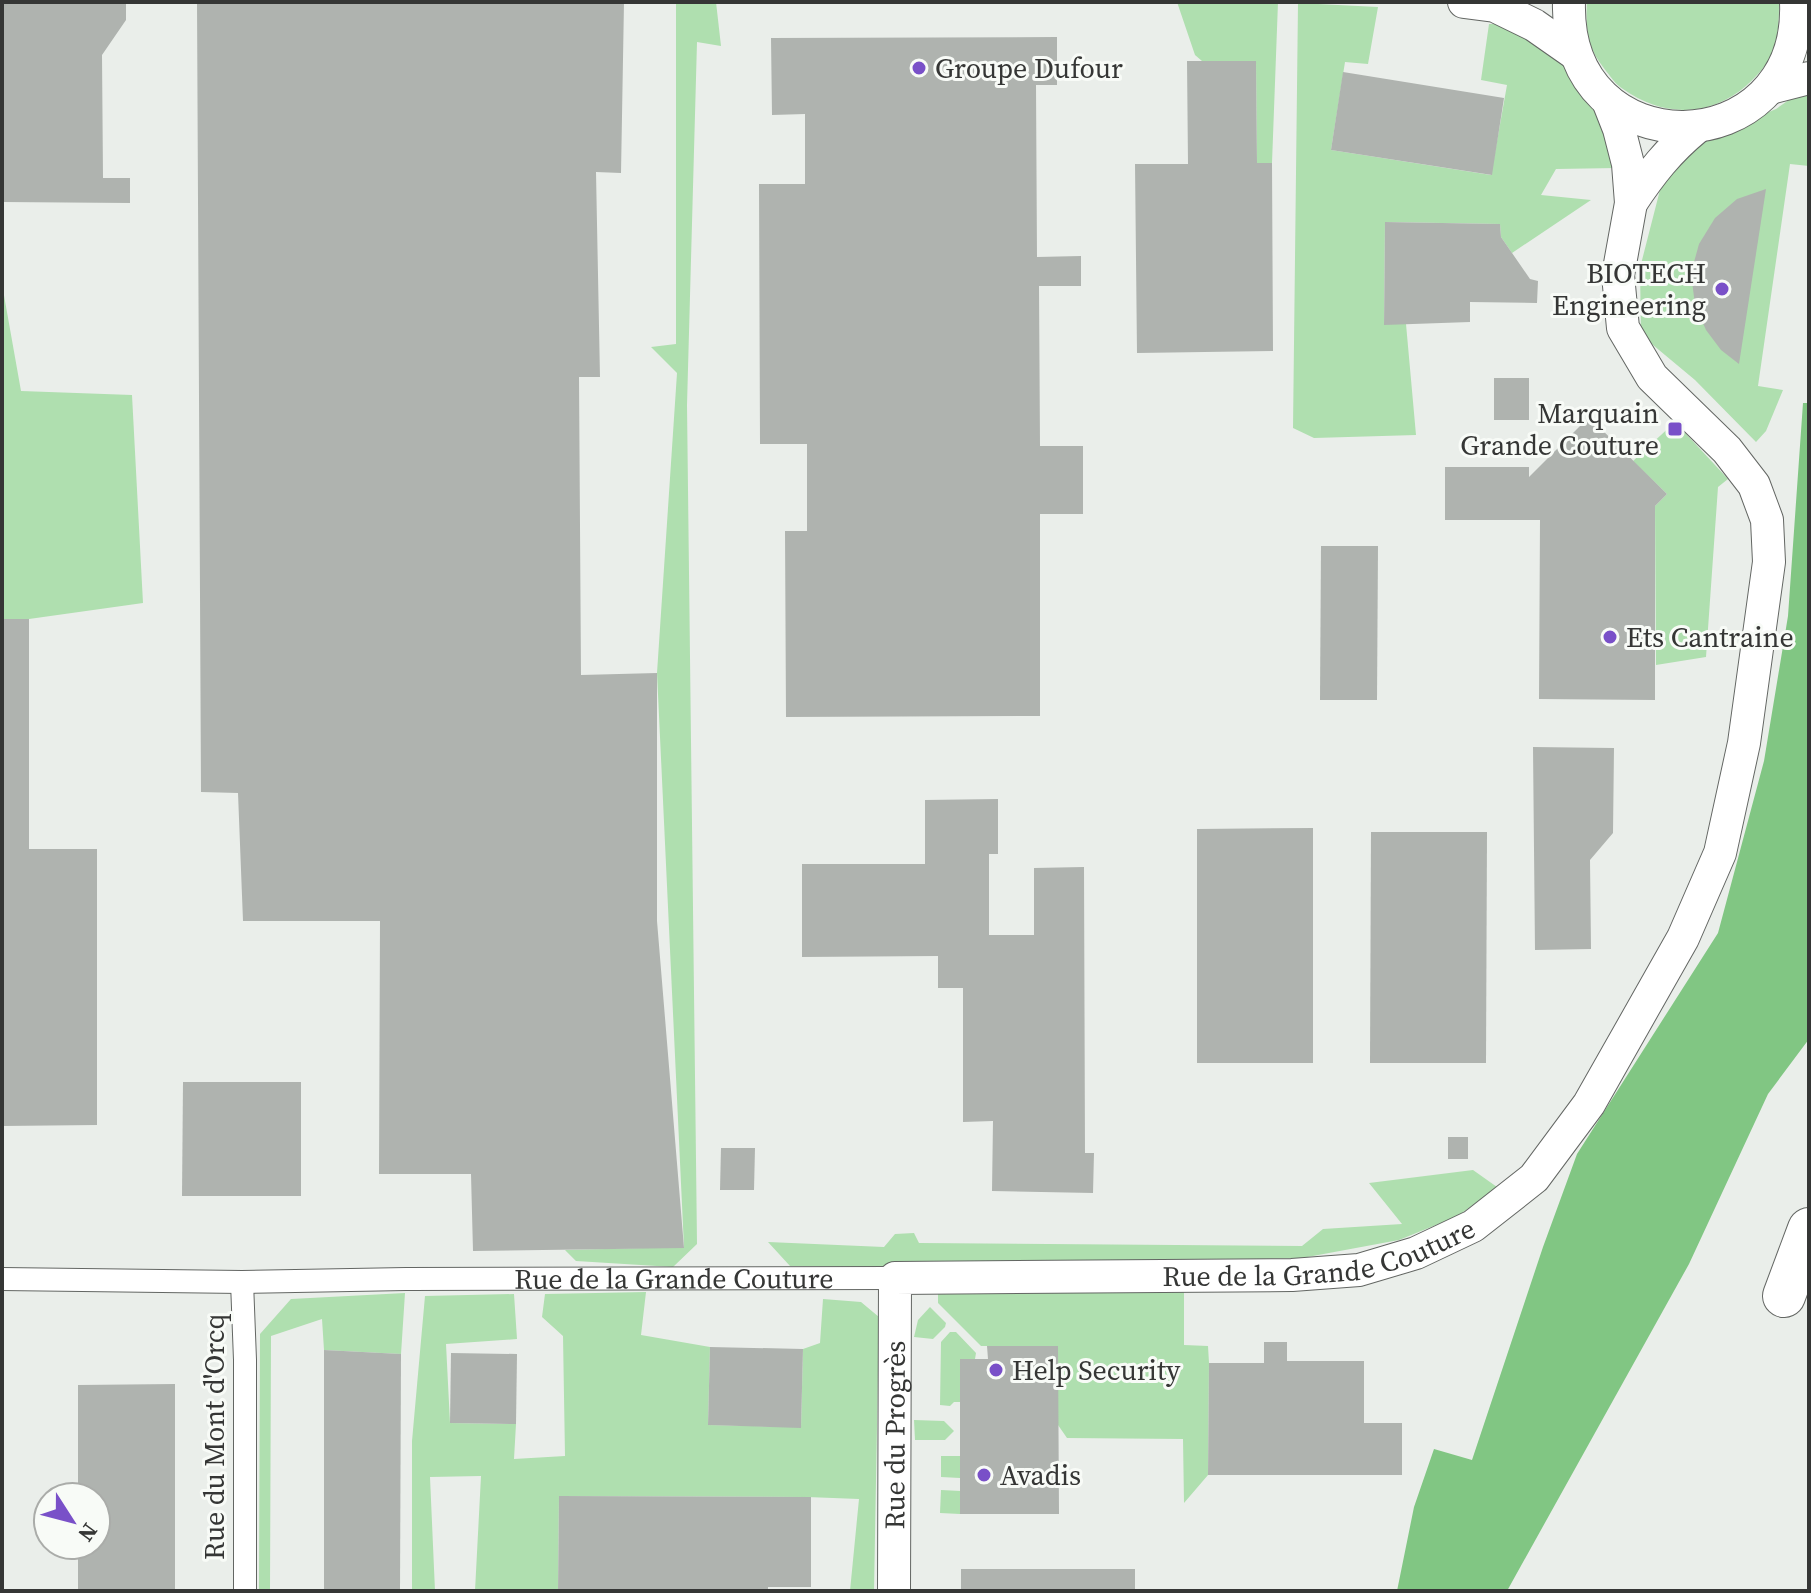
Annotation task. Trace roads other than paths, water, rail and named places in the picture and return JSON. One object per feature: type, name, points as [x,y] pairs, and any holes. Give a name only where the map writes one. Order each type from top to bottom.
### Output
[{"type":"highway","points":[[1784,1296],[1809,1229]]},
{"type":"street","points":[[1569,2],[1568,25],[1574,53],[1588,79],[1608,101],[1635,118],[1665,127],[1696,128],[1723,120],[1749,107],[1770,88],[1788,58],[1797,25],[1796,2]]},
{"type":"street","points":[[1804,2],[1809,8]]},
{"type":"street","points":[[1489,3],[1534,25],[1574,53]]},
{"type":"street","points":[[1770,88],[1809,78]]},
{"type":"street","name":"Rue de la Grande Couture","points":[[2,1279],[242,1282],[1292,1275],[1359,1270],[1416,1253],[1473,1226],[1534,1178],[1589,1104],[1683,938],[1720,853],[1744,743],[1769,562],[1767,520],[1754,485],[1727,450],[1652,377],[1623,328],[1618,275],[1631,203],[1628,164],[1608,101]]},
{"type":"street","name":"Rue de la Grande Couture","points":[[1631,203],[1653,169],[1696,128]]},
{"type":"street","name":"Rue du Progrès","points":[[894,1591],[895,1278]]},
{"type":"street","name":"Rue du Mont d'Orcq","points":[[242,1282],[245,1591]]},
{"type":"place","name":"Groupe Dufour","points":[[919,68]]},
{"type":"place","name":"BIOTECH Engineering","points":[[1722,289]]},
{"type":"place","name":"Marquain Grande Couture","points":[[1675,429]]},
{"type":"place","name":"Ets Cantraine","points":[[1610,637]]},
{"type":"place","name":"Help Security","points":[[996,1370]]},
{"type":"place","name":"Avadis","points":[[984,1475]]}]
